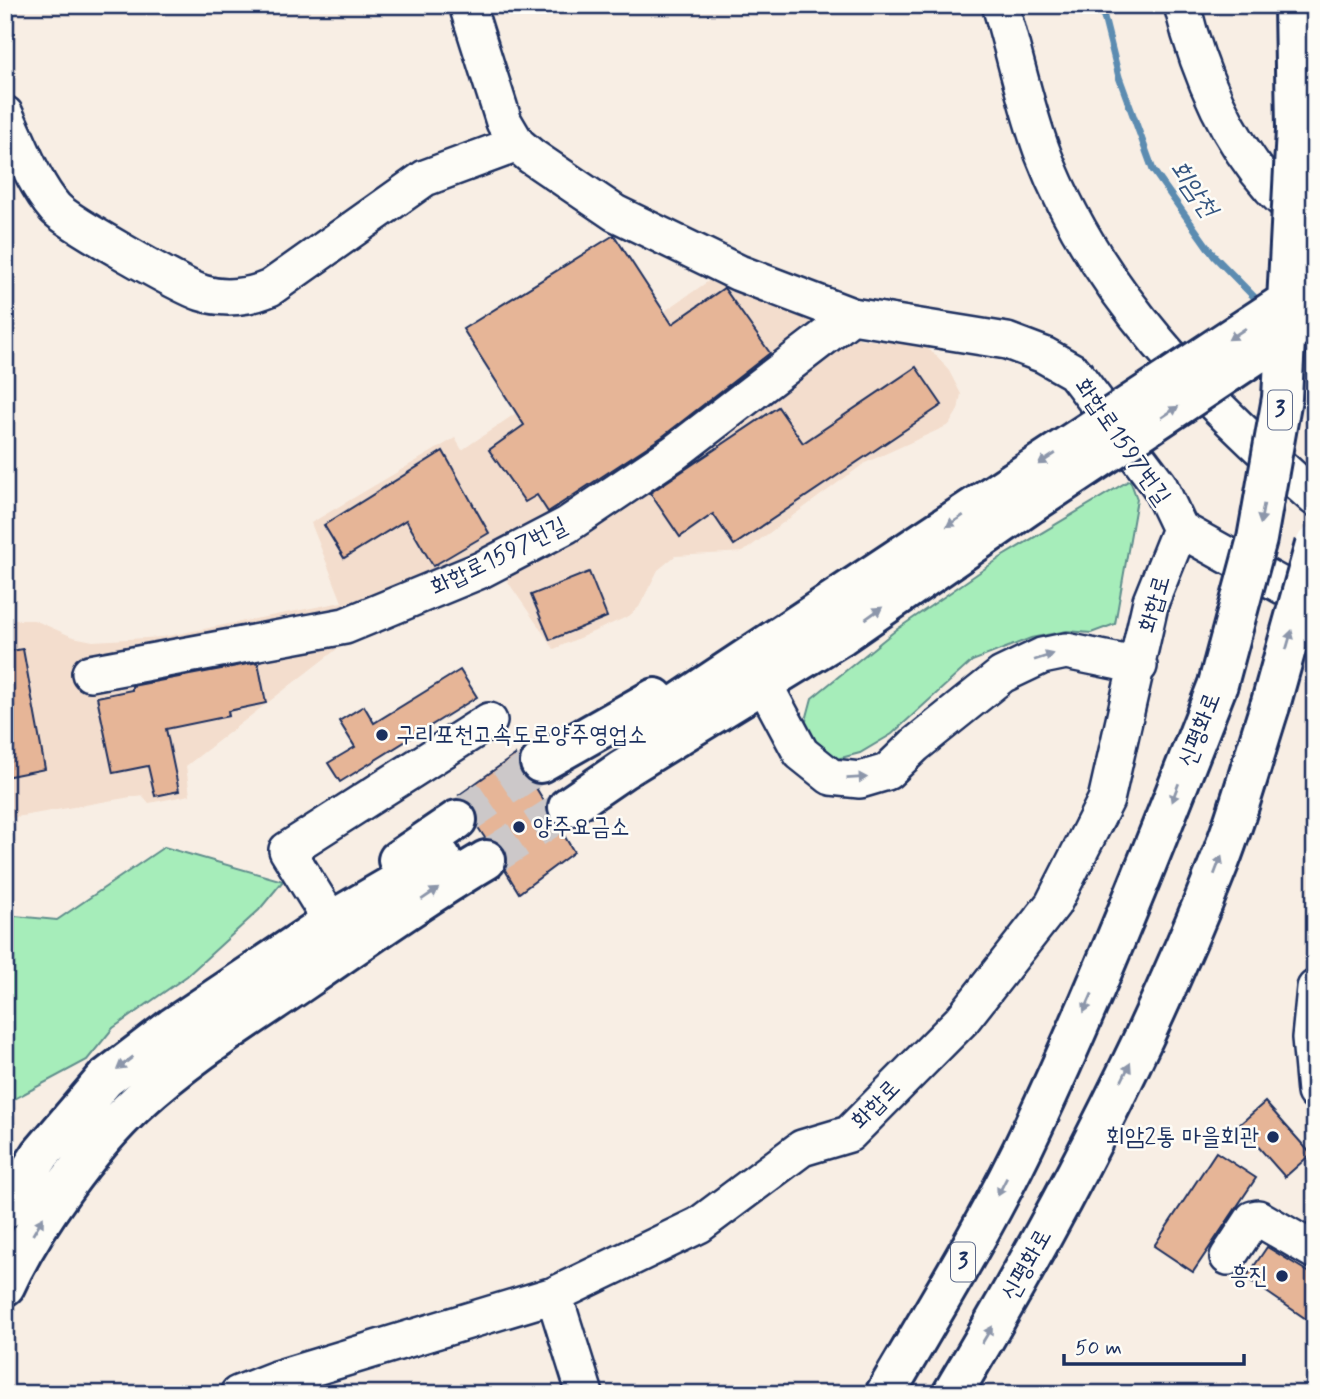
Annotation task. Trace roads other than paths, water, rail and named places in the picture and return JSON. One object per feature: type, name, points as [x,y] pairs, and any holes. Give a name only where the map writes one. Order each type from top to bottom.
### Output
[{"type":"highway","name":"신평화로","points":[[885,1394],[972,1246],[1034,1126],[1112,950],[1218,684],[1257,539],[1282,398],[1296,130],[1294,5]]},
{"type":"highway","points":[[1315,283],[1021,494],[768,692],[622,770],[557,797],[880,572],[1021,494],[1315,315]]},
{"type":"highway","name":"신평화로","points":[[952,1394],[1031,1262],[1168,986],[1220,860],[1270,706],[1315,545]]},
{"type":"highway","points":[[5,1209],[49,1144],[105,1079],[173,1027],[327,914],[478,850],[436,889],[169,1076],[118,1121],[46,1213],[5,1286]]},
{"type":"street","name":"화합로1597번길","points":[[467,5],[504,121],[517,144],[615,213],[739,273],[852,316],[1007,341],[1044,355],[1074,372],[1159,485],[1180,529]]},
{"type":"street","points":[[1000,5],[1043,153],[1084,240],[1152,338],[1315,498]]},
{"type":"street","points":[[1182,5],[1192,48],[1212,96],[1244,150],[1271,188],[1315,229]]},
{"type":"street","points":[[5,114],[44,193],[69,220],[202,293],[229,296],[254,295],[270,288],[425,178],[517,144]]},
{"type":"street","name":"화합로1597번길","points":[[90,673],[345,626],[481,570],[567,526],[674,453],[852,316]]},
{"type":"street","points":[[1180,529],[1315,604]]},
{"type":"street","name":"화합로","points":[[238,1394],[276,1379],[554,1295],[699,1226],[802,1149],[849,1134],[962,1020],[1053,904],[1106,800],[1152,601],[1180,529]]},
{"type":"street","points":[[768,692],[801,753],[831,777],[860,780],[887,772],[915,745],[1002,675],[1042,656],[1066,651],[1139,666]]},
{"type":"street","points":[[327,914],[287,850],[489,721]]},
{"type":"street","points":[[1315,989],[1310,1038],[1315,1092]]},
{"type":"street","points":[[1227,1257],[1253,1219],[1258,1218],[1315,1251]]},
{"type":"street","points":[[554,1295],[585,1394]]},
{"type":"waterway","name":"회암천","points":[[1101,5],[1119,77],[1153,170],[1214,256],[1260,303]]},
{"type":"waterway","name":"회암천","points":[[1298,342],[1315,359]]},
{"type":"tunnel","points":[[457,820],[540,763]]},
{"type":"tunnel","points":[[486,860],[568,807]]},
{"type":"place","name":"구리포천고속도로양주영업소","points":[[382,735]]},
{"type":"place","name":"양주요금소","points":[[519,827]]},
{"type":"place","name":"회암2통 마을회관","points":[[1273,1137]]},
{"type":"place","name":"흥진","points":[[1282,1276]]}]
